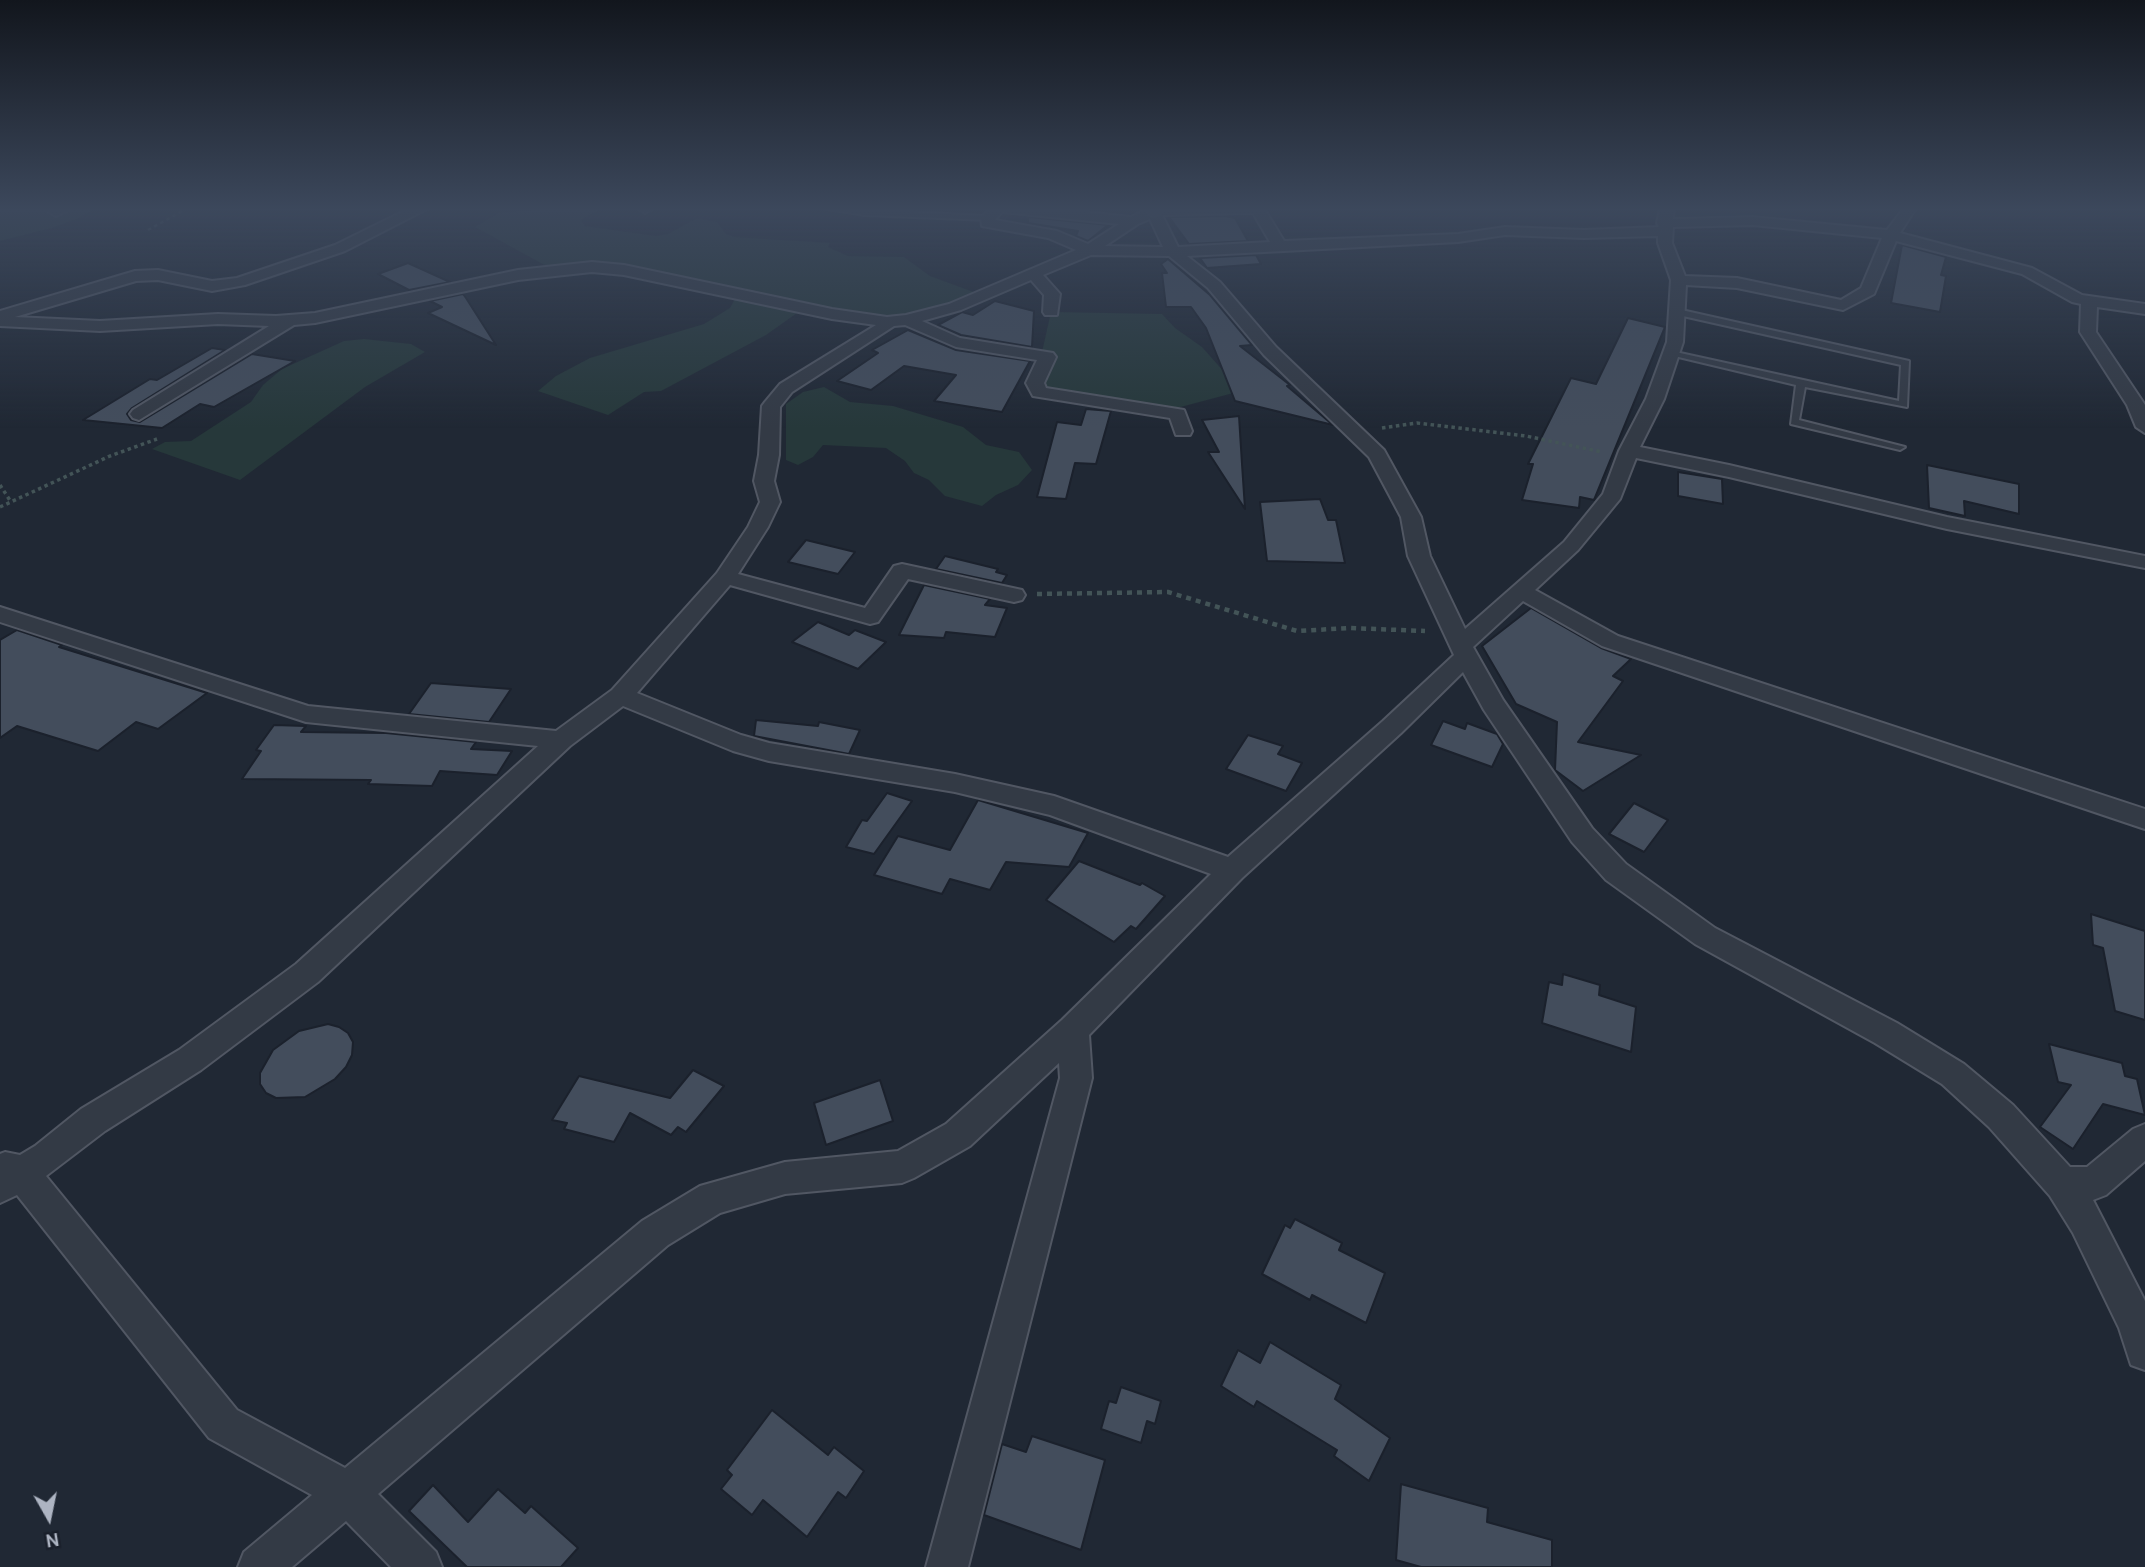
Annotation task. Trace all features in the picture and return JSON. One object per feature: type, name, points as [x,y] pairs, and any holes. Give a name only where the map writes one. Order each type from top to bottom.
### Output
[{"type":"street","points":[[0,318],[119,281]]},
{"type":"street","points":[[188,281],[212,286],[243,281]]},
{"type":"street","points":[[0,318],[100,326],[218,319],[289,320],[352,312],[491,281]]},
{"type":"street","points":[[677,281],[832,314],[897,321],[956,342],[1047,357],[1035,383],[1039,392],[1178,414],[1183,431]]},
{"type":"street","points":[[421,1567],[346,1491],[223,1424],[7,1175],[47,1157],[93,1120],[190,1060],[307,973],[561,740],[621,696],[725,577],[758,527],[770,502],[764,481],[769,456],[771,406],[786,388],[897,321],[955,307],[1014,281]]},
{"type":"street","points":[[1040,281],[1052,294],[1051,312]]},
{"type":"street","points":[[1209,281],[1269,351],[1377,453],[1411,517],[1419,556],[1460,644],[1493,704],[1582,835],[1616,872],[1705,936],[1886,1033],[1953,1074],[2001,1116],[2063,1184],[2086,1221],[2136,1322],[2145,1351]]},
{"type":"street","points":[[259,1567],[655,1233],[712,1198],[785,1178],[902,1167],[958,1135],[1073,1030],[1232,870],[1392,727],[1460,644],[1571,546],[1614,495],[1628,454],[1655,399],[1675,342],[1679,281]]},
{"type":"street","points":[[1701,281],[1737,283],[1843,305],[1868,292],[1872,281]]},
{"type":"street","points":[[2044,281],[2065,293],[2089,300],[2145,309]]},
{"type":"street","points":[[2089,300],[2088,332],[2136,405],[2145,427]]},
{"type":"street","points":[[139,414],[289,320]]},
{"type":"street","points":[[1628,454],[1729,471],[1947,523],[2145,562]]},
{"type":"street","points":[[725,577],[870,617],[902,571],[1014,595]]},
{"type":"street","points":[[1521,591],[1610,641],[2145,818]]},
{"type":"street","points":[[0,614],[306,713],[561,740]]},
{"type":"street","points":[[621,696],[733,742],[769,752],[955,783],[1054,806],[1232,870]]},
{"type":"street","points":[[947,1567],[1076,1078],[1073,1030]]},
{"type":"street","points":[[2063,1184],[2094,1183],[2145,1140]]},
{"type":"lane","points":[[1671,354],[1904,405],[1906,363],[1677,312]]},
{"type":"lane","points":[[1801,383],[1794,422],[1900,447]]},
{"type":"path","points":[[1355,432],[1417,424],[1525,436],[1628,454]]},
{"type":"path","points":[[0,507],[110,456],[157,439]]},
{"type":"path","points":[[0,485],[11,502]]},
{"type":"path","points":[[1014,595],[1168,592],[1297,631],[1350,628],[1460,644]]},
{"type":"shaded area","points":[[683,281],[944,281],[979,294],[956,306],[887,321]]},
{"type":"shaded area","points":[[736,297],[797,313],[766,335],[661,391],[644,392],[608,415],[538,391],[556,376],[590,358],[704,324],[730,308]]},
{"type":"shaded area","points":[[1051,312],[1162,314],[1175,328],[1202,347],[1241,391],[1173,409],[1051,394],[1035,383]]},
{"type":"shaded area","points":[[364,339],[411,344],[425,352],[365,387],[240,480],[152,449],[165,442],[191,441],[251,402],[263,385],[282,369],[344,341]]},
{"type":"shaded area","points":[[824,387],[850,402],[893,406],[963,427],[986,445],[1019,452],[1032,470],[1018,485],[996,495],[982,506],[945,496],[929,480],[914,473],[905,461],[886,448],[823,445],[813,457],[798,465],[786,460],[786,404],[803,392]]},
{"type":"building","points":[[392,281],[450,282],[409,290]]},
{"type":"building","points":[[1163,281],[1194,281],[1210,295],[1252,345],[1240,346],[1290,385],[1287,386],[1333,425],[1235,401],[1206,328],[1191,307],[1166,307]]},
{"type":"building","points":[[1895,281],[1945,281],[1940,312],[1891,303]]},
{"type":"building","points":[[463,294],[496,345],[428,313],[442,307],[430,301]]},
{"type":"building","points":[[995,301],[1034,311],[1032,347],[961,335],[938,325],[962,312],[973,315]]},
{"type":"building","points":[[1628,318],[1665,327],[1594,500],[1580,497],[1579,508],[1522,500],[1533,464],[1528,464],[1571,378],[1596,384]]},
{"type":"building","points":[[908,330],[956,350],[1030,361],[1002,412],[934,401],[956,375],[904,366],[871,390],[837,381],[878,353],[872,350]]},
{"type":"building","points":[[212,348],[225,350],[132,408],[127,414],[131,420],[140,422],[252,354],[295,361],[214,407],[200,404],[162,428],[83,420],[150,379],[157,380]]},
{"type":"building","points":[[1086,409],[1111,411],[1096,464],[1075,463],[1066,499],[1037,497],[1057,422],[1081,425]]},
{"type":"building","points":[[1239,416],[1245,509],[1208,452],[1219,452],[1202,420]]},
{"type":"building","points":[[1927,465],[2019,484],[2019,514],[1964,501],[1965,516],[1929,508]]},
{"type":"building","points":[[1678,472],[1722,479],[1723,504],[1678,496]]},
{"type":"building","points":[[1320,499],[1328,520],[1336,520],[1345,563],[1267,561],[1260,502]]},
{"type":"building","points":[[806,540],[855,552],[838,574],[788,562]]},
{"type":"building","points":[[945,556],[998,569],[996,572],[1007,575],[1002,583],[936,569]]},
{"type":"building","points":[[924,585],[990,599],[985,605],[1007,608],[995,637],[946,632],[944,638],[899,635]]},
{"type":"building","points":[[1531,608],[1601,648],[1631,659],[1613,676],[1623,681],[1578,742],[1641,755],[1583,791],[1555,770],[1557,722],[1516,704],[1482,646]]},
{"type":"building","points":[[818,622],[849,635],[855,630],[886,642],[858,669],[792,642]]},
{"type":"building","points":[[17,630],[62,645],[59,647],[207,693],[158,729],[136,722],[98,751],[17,726],[0,738],[0,640]]},
{"type":"building","points":[[431,683],[511,689],[489,722],[409,714]]},
{"type":"building","points":[[756,720],[818,726],[819,722],[860,730],[849,754],[754,736]]},
{"type":"building","points":[[1443,721],[1465,729],[1467,723],[1497,734],[1503,744],[1492,767],[1431,745]]},
{"type":"building","points":[[274,725],[306,726],[301,732],[386,733],[476,742],[471,749],[512,751],[497,775],[440,771],[432,786],[368,784],[371,780],[242,779],[261,751],[256,750]]},
{"type":"building","points":[[1248,735],[1283,746],[1278,754],[1302,763],[1286,791],[1226,769]]},
{"type":"building","points":[[887,793],[912,801],[874,854],[846,847],[862,820],[867,821]]},
{"type":"building","points":[[978,800],[1088,833],[1069,867],[1006,862],[990,890],[950,879],[942,894],[874,875],[898,836],[950,850]]},
{"type":"building","points":[[1634,803],[1668,820],[1644,852],[1609,834]]},
{"type":"building","points":[[1079,861],[1140,885],[1142,883],[1165,896],[1136,929],[1131,926],[1114,942],[1046,900]]},
{"type":"building","points":[[2091,914],[2145,931],[2145,1020],[2115,1011],[2103,948],[2093,945]]},
{"type":"building","points":[[1563,974],[1600,985],[1599,995],[1636,1007],[1631,1052],[1542,1023],[1549,982],[1562,985]]},
{"type":"building","points":[[328,1024],[348,1033],[353,1042],[352,1055],[346,1067],[335,1079],[305,1097],[276,1098],[266,1093],[260,1084],[260,1073],[273,1050],[299,1031]]},
{"type":"building","points":[[2049,1044],[2122,1063],[2125,1076],[2137,1079],[2145,1115],[2103,1104],[2073,1149],[2040,1127],[2071,1085],[2058,1082]]},
{"type":"building","points":[[693,1070],[724,1086],[686,1132],[678,1127],[671,1135],[630,1113],[614,1142],[564,1129],[567,1123],[552,1120],[579,1076],[670,1098]]},
{"type":"building","points":[[880,1080],[893,1121],[826,1145],[814,1103]]},
{"type":"building","points":[[1295,1219],[1342,1243],[1339,1250],[1385,1273],[1366,1323],[1312,1295],[1310,1300],[1262,1274],[1285,1225],[1290,1228]]},
{"type":"building","points":[[1270,1342],[1341,1385],[1335,1399],[1390,1438],[1369,1481],[1334,1456],[1337,1450],[1257,1401],[1254,1407],[1221,1386],[1238,1350],[1260,1363]]},
{"type":"building","points":[[1121,1387],[1161,1401],[1155,1424],[1147,1421],[1141,1443],[1101,1429],[1109,1401],[1116,1403]]},
{"type":"building","points":[[772,1410],[828,1455],[834,1447],[864,1471],[846,1498],[838,1492],[807,1537],[763,1500],[752,1515],[721,1489],[732,1475],[727,1470]]},
{"type":"building","points":[[1032,1436],[1105,1460],[1081,1550],[984,1515],[1002,1444],[1026,1452]]},
{"type":"building","points":[[1401,1484],[1488,1508],[1487,1522],[1552,1540],[1552,1567],[1421,1567],[1396,1560]]},
{"type":"building","points":[[433,1485],[468,1522],[498,1489],[525,1513],[531,1506],[578,1548],[561,1567],[467,1567],[409,1511]]}]
